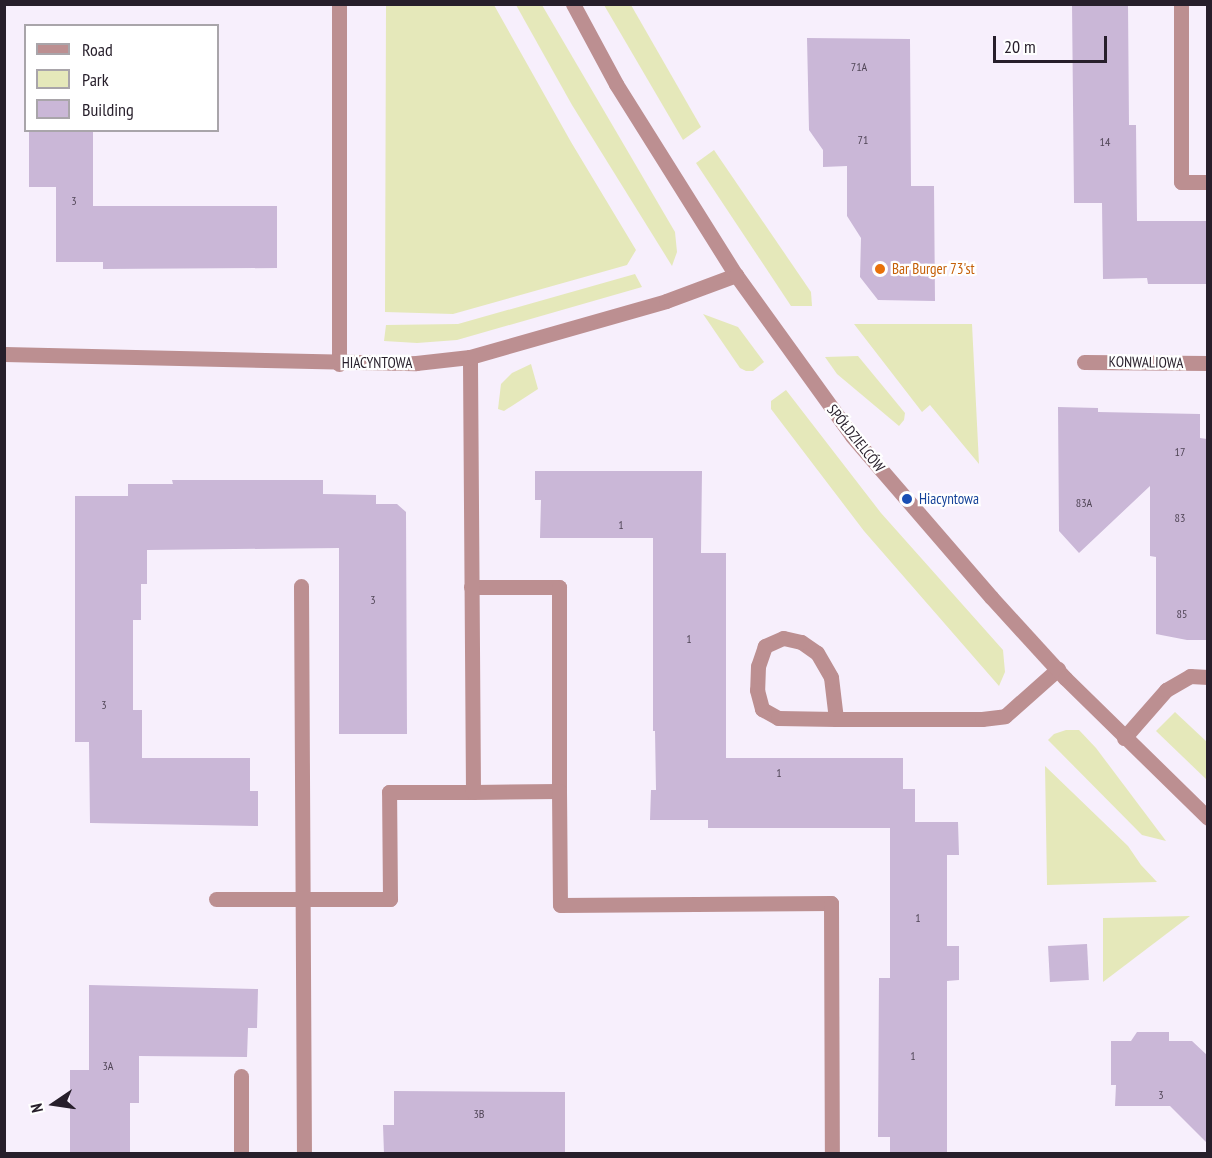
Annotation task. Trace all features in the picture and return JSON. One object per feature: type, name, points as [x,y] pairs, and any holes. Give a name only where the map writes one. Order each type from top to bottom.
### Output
[{"type":"street","points":[[339,4],[339,364]]},
{"type":"street","name":"SPÓŁDZIELCÓW","points":[[573,4],[616,84],[736,275],[852,436],[991,597],[1058,669],[1124,738],[1208,818]]},
{"type":"street","points":[[1181,4],[1181,182],[1208,182]]},
{"type":"street","name":"HIACYNTOWA","points":[[4,354],[339,364],[416,363],[470,357],[666,301],[736,275]]},
{"type":"street","points":[[470,357],[473,792]]},
{"type":"street","name":"KONWALIOWA","points":[[1084,362],[1208,363]]},
{"type":"street","points":[[301,586],[304,1154]]},
{"type":"street","points":[[471,587],[559,587],[560,904],[831,903],[832,1154]]},
{"type":"street","points":[[836,718],[831,677],[818,653],[801,642],[783,638],[765,646],[758,666],[757,690],[762,708],[778,718],[836,718],[982,718],[1005,716],[1058,669]]},
{"type":"street","points":[[1124,738],[1166,690],[1190,676],[1208,677]]},
{"type":"street","points":[[216,899],[390,899],[389,792],[560,791]]},
{"type":"street","points":[[241,1076],[241,1154]]},
{"type":"green space","points":[[386,5],[494,5],[571,142],[636,250],[627,265],[453,314],[385,312]]},
{"type":"green space","points":[[516,5],[542,5],[675,232],[677,252],[672,266],[572,105]]},
{"type":"green space","points":[[604,5],[631,5],[701,127],[683,140]]},
{"type":"green space","points":[[714,150],[811,292],[812,306],[791,306],[696,163]]},
{"type":"green space","points":[[635,274],[642,287],[457,340],[417,343],[384,341],[386,325],[458,324]]},
{"type":"green space","points":[[703,314],[738,327],[764,362],[753,371],[740,368]]},
{"type":"green space","points":[[854,324],[972,324],[979,464],[930,405],[922,412]]},
{"type":"green space","points":[[858,356],[905,413],[904,420],[899,426],[837,374],[825,357]]},
{"type":"green space","points":[[531,364],[538,389],[504,411],[498,409],[501,384],[512,373]]},
{"type":"green space","points":[[786,390],[881,513],[1003,650],[1005,672],[999,686],[864,531],[771,409],[771,401]]},
{"type":"green space","points":[[1175,712],[1207,742],[1207,780],[1156,731]]},
{"type":"green space","points":[[1066,730],[1079,730],[1096,748],[1166,841],[1142,835],[1048,740],[1054,734]]},
{"type":"green space","points":[[1045,766],[1128,846],[1157,882],[1047,885]]},
{"type":"green space","points":[[1190,916],[1103,982],[1103,918]]},
{"type":"building","points":[[1072,4],[1128,4],[1129,125],[1136,125],[1137,221],[1208,221],[1208,284],[1148,284],[1147,278],[1103,279],[1102,203],[1074,203]]},
{"type":"building","points":[[807,38],[910,39],[911,186],[934,186],[935,301],[878,300],[860,277],[861,238],[847,216],[847,166],[823,167],[823,150],[809,130]]},
{"type":"building","points":[[29,132],[93,132],[93,206],[277,206],[277,268],[103,269],[103,262],[56,262],[56,187],[29,187]]},
{"type":"building","points":[[1058,407],[1098,408],[1098,412],[1200,414],[1200,438],[1207,439],[1208,640],[1187,640],[1156,634],[1156,557],[1150,556],[1150,486],[1079,553],[1059,531]]},
{"type":"building","points":[[535,471],[702,471],[701,553],[726,553],[726,758],[903,758],[903,789],[915,789],[915,822],[958,822],[959,855],[947,855],[947,946],[959,946],[959,980],[947,981],[947,1154],[890,1154],[890,1137],[878,1137],[879,978],[890,978],[890,828],[708,828],[708,820],[650,820],[651,790],[656,790],[655,731],[653,731],[653,538],[540,538],[541,500],[535,500]]},
{"type":"building","points":[[172,480],[323,480],[323,494],[376,495],[376,504],[397,504],[406,512],[407,734],[339,734],[339,548],[147,550],[147,584],[141,584],[141,620],[133,620],[133,710],[142,710],[142,758],[250,758],[250,791],[258,791],[258,826],[90,823],[89,742],[75,742],[75,496],[128,496],[128,484],[173,484]]},
{"type":"building","points":[[1087,944],[1089,980],[1050,982],[1048,946]]},
{"type":"building","points":[[89,985],[258,989],[257,1028],[248,1028],[247,1057],[139,1056],[139,1103],[130,1103],[130,1154],[70,1154],[70,1070],[89,1070]]},
{"type":"building","points":[[1137,1032],[1169,1032],[1169,1041],[1192,1041],[1208,1056],[1208,1144],[1170,1106],[1115,1106],[1116,1085],[1111,1085],[1111,1041],[1131,1041]]},
{"type":"building","points":[[394,1091],[565,1092],[565,1154],[384,1154],[383,1125],[394,1125]]},
{"type":"place","name":"Bar Burger 73'st","points":[[880,269]]},
{"type":"place","name":"Hiacyntowa","points":[[907,499]]}]
